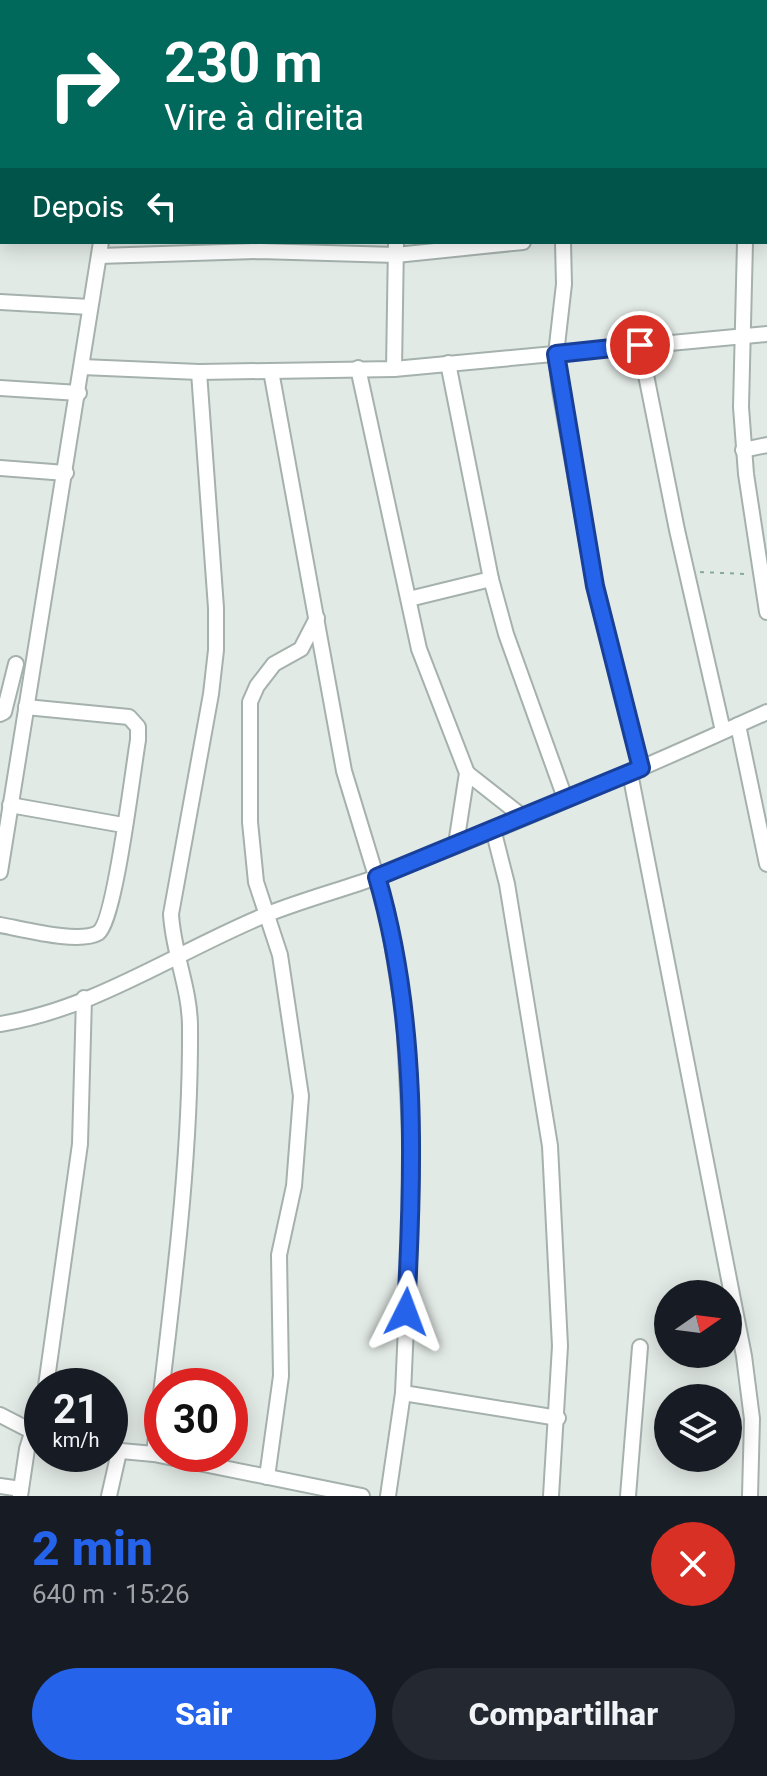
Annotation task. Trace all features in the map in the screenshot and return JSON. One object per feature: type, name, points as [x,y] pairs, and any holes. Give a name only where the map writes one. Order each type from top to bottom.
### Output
[{"type":"street","points":[[0,872],[10,805],[7,786],[33,669],[100,249],[396,249],[457,252],[510,244]]},
{"type":"street","points":[[563,244],[564,284],[556,354],[595,586],[636,771],[744,1356],[752,1419],[750,1496]]},
{"type":"street","points":[[745,244],[743,450],[767,612]]},
{"type":"street","points":[[394,369],[396,249]]},
{"type":"street","points":[[0,302],[90,307]]},
{"type":"street","points":[[82,367],[199,372],[394,369],[767,334]]},
{"type":"street","points":[[640,345],[723,731]]},
{"type":"street","points":[[448,363],[491,579],[506,634],[565,798]]},
{"type":"street","points":[[358,368],[426,673],[467,773],[523,817]]},
{"type":"street","points":[[271,371],[344,771],[377,877],[394,948],[409,1090],[412,1168],[403,1393],[388,1496]]},
{"type":"street","points":[[163,1368],[184,1176],[190,1028],[189,999],[178,959],[171,914],[211,694],[216,650],[199,372]]},
{"type":"street","points":[[0,388],[79,393]]},
{"type":"street","points":[[743,450],[767,445]]},
{"type":"street","points":[[0,468],[66,473]]},
{"type":"street","points":[[409,599],[491,579]]},
{"type":"street","points":[[267,1477],[281,1376],[279,1255],[294,1186],[301,1096],[288,994],[256,882],[250,822],[250,702],[257,686],[274,664],[301,649],[317,618]]},
{"type":"street","points":[[0,659],[33,669]]},
{"type":"street","points":[[0,714],[4,712],[16,664]]},
{"type":"street","points":[[0,925],[73,936],[101,931],[107,921],[114,893],[138,740],[136,723],[118,715],[26,707]]},
{"type":"street","points":[[0,1024],[28,1019],[84,998],[178,959],[267,914],[377,877],[636,771],[767,712]]},
{"type":"street","points":[[738,725],[767,864]]},
{"type":"street","points":[[456,844],[467,773]]},
{"type":"street","points":[[10,805],[123,825]]},
{"type":"street","points":[[493,829],[507,884],[550,1146],[560,1335],[558,1418],[551,1496]]},
{"type":"street","points":[[49,1368],[80,1144],[84,998]]},
{"type":"street","points":[[628,1496],[640,1347]]},
{"type":"street","points":[[403,1393],[558,1418]]},
{"type":"street","points":[[0,1415],[24,1428]]},
{"type":"street","points":[[0,1486],[21,1492],[27,1472]]},
{"type":"street","points":[[109,1496],[112,1472]]},
{"type":"street","points":[[242,1472],[362,1496]]},
{"type":"path","points":[[687,572],[762,574]]},
{"type":"route","points":[[406,1312],[412,1168],[409,1090],[404,1017],[394,948],[377,877],[641,768],[595,586],[556,354],[640,345]]}]
